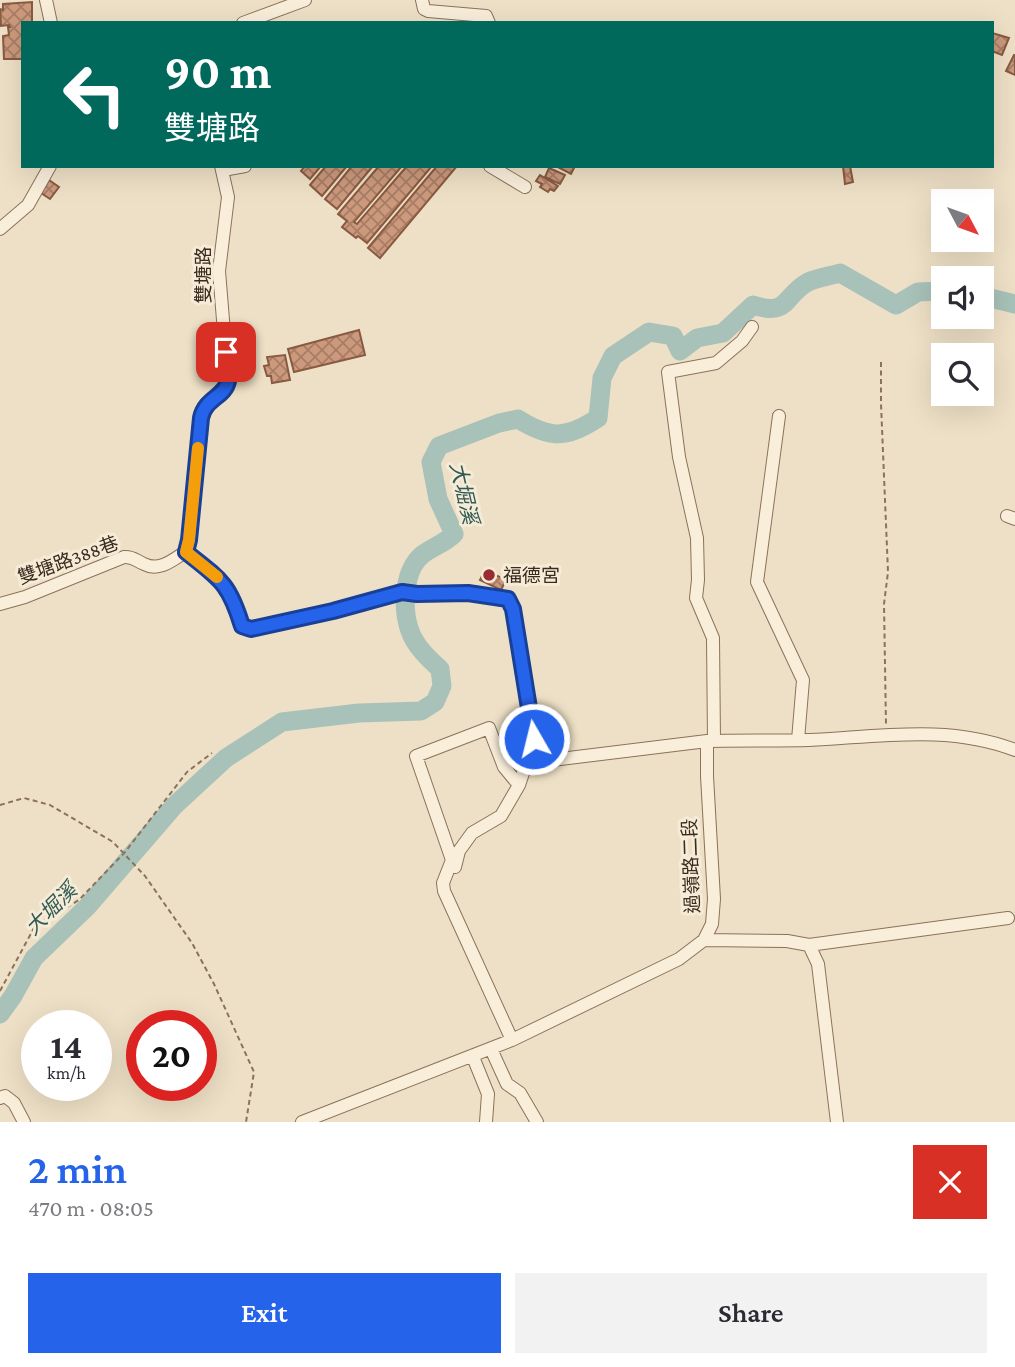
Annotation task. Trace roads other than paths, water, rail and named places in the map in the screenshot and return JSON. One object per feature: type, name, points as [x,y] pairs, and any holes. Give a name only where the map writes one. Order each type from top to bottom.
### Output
[{"type":"street","points":[[46,0],[51,21]]},
{"type":"street","points":[[248,21],[304,0]]},
{"type":"street","points":[[422,0],[424,9],[428,12],[486,16],[488,21]]},
{"type":"street","points":[[0,229],[28,205],[49,168]]},
{"type":"street","name":"雙塘路","points":[[186,552],[202,411],[210,400],[222,392],[228,381],[219,271],[228,197],[222,168]]},
{"type":"street","points":[[493,168],[525,187]]},
{"type":"street","name":"過嶺路二段","points":[[302,1122],[512,1040],[679,959],[704,940],[712,924],[714,900],[707,776],[711,741],[713,638],[696,598],[697,538],[679,457],[668,372],[716,363],[742,341],[752,327]]},
{"type":"street","points":[[779,416],[757,582],[803,680],[798,740]]},
{"type":"street","points":[[186,552],[221,581],[233,599],[242,626],[246,629],[333,611],[402,592],[481,593],[508,599],[512,604],[531,712],[536,762]]},
{"type":"street","name":"雙塘路388巷","points":[[0,604],[25,597],[124,557],[131,556],[148,566],[158,568],[186,552]]},
{"type":"street","points":[[512,1040],[444,891],[443,883],[452,860],[416,756],[489,727],[504,767],[519,785]]},
{"type":"street","points":[[444,891],[451,886],[459,851],[472,833],[500,816],[519,785],[524,770],[536,762],[711,741],[798,740],[886,734],[932,733],[1000,744],[1015,750]]},
{"type":"street","points":[[704,940],[787,941],[809,945],[1008,918]]},
{"type":"street","points":[[809,945],[818,964],[837,1122]]},
{"type":"street","points":[[491,1049],[507,1084],[520,1093],[537,1122]]},
{"type":"street","points":[[473,1057],[488,1094],[486,1122]]},
{"type":"street","points":[[0,1098],[5,1096],[14,1103],[24,1122]]},
{"type":"waterway","name":"大堀溪","points":[[0,1014],[34,958],[87,907],[174,806],[226,758],[282,722],[359,713],[421,711],[435,702],[442,686],[440,669],[412,637],[405,602],[408,580],[416,562],[454,534],[438,499],[431,462],[439,446],[499,423],[518,419],[549,433],[576,430],[598,418],[602,378],[613,356],[649,332],[673,336],[680,351],[697,338],[723,333],[753,305],[765,308],[780,307],[800,288],[815,279],[840,273],[896,305],[918,292],[931,291]]},
{"type":"waterway","name":"大堀溪","points":[[994,299],[1015,304]]},
{"type":"place","name":"福德宮","points":[[489,575]]}]
